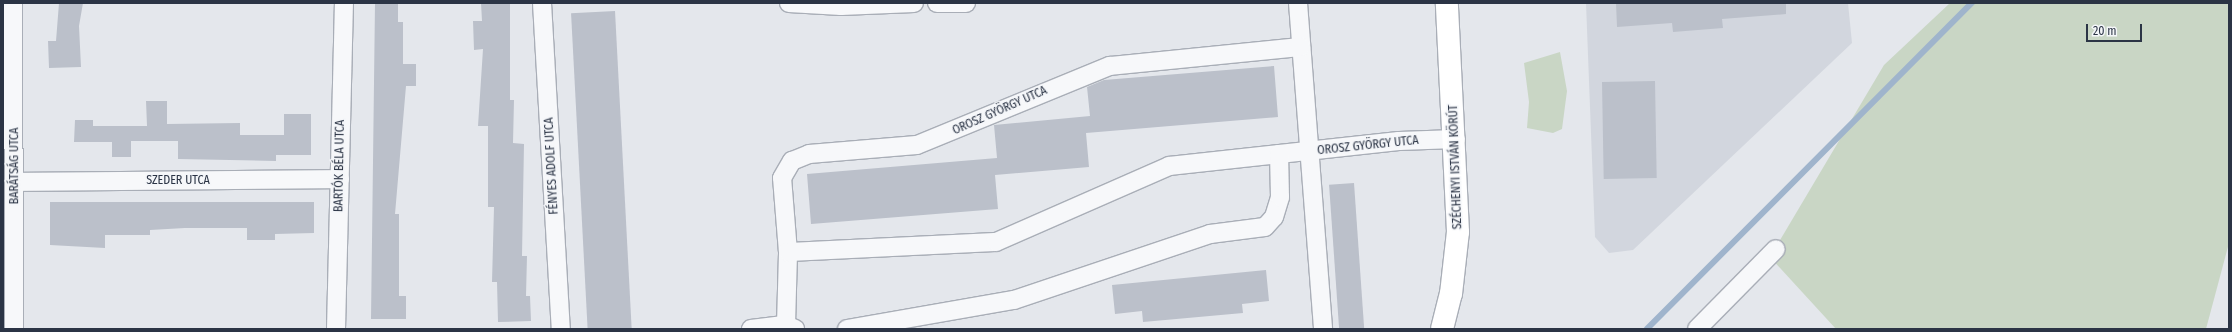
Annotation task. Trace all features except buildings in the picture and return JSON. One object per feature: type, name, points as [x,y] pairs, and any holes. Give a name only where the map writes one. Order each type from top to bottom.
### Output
[{"type":"street","name":"BARÁTSÁG UTCA","points":[[13,3],[16,182],[14,329]]},
{"type":"street","name":"BARTÓK BÉLA UTCA","points":[[336,329],[344,3]]},
{"type":"street","name":"FÉNYES ADOLF UTCA","points":[[542,3],[561,329]]},
{"type":"street","points":[[789,3],[827,6],[914,3]]},
{"type":"street","points":[[937,3],[966,3]]},
{"type":"street","points":[[1298,3],[1322,329]]},
{"type":"street","name":"SZÉCHENYI ISTVÁN KÖRÚT","points":[[1442,329],[1451,294],[1458,232],[1456,139],[1447,3]]},
{"type":"street","name":"OROSZ GYÖRGY UTCA","points":[[751,329],[791,327],[788,252],[782,178],[792,161],[809,154],[918,145],[1110,66],[1301,47]]},
{"type":"street","name":"OROSZ GYÖRGY UTCA","points":[[788,252],[996,242],[1169,166],[1399,141],[1456,139]]},
{"type":"street","points":[[847,329],[1014,300],[1084,280],[1210,234],[1264,227],[1274,217],[1280,197],[1279,154]]},
{"type":"street","name":"SZEDER UTCA","points":[[16,182],[340,179]]},
{"type":"street","points":[[1697,329],[1776,249]]},
{"type":"shaded area","points":[[1586,3],[1848,3],[1852,43],[1633,250],[1609,253],[1595,237]]},
{"type":"green space","points":[[1950,3],[2229,3],[2229,243],[2206,329],[1836,329],[1770,257],[1884,65]]},
{"type":"green space","points":[[1560,52],[1567,91],[1562,129],[1553,133],[1527,128],[1529,102],[1524,63]]},
{"type":"waterway","points":[[1647,329],[1972,3]]}]
